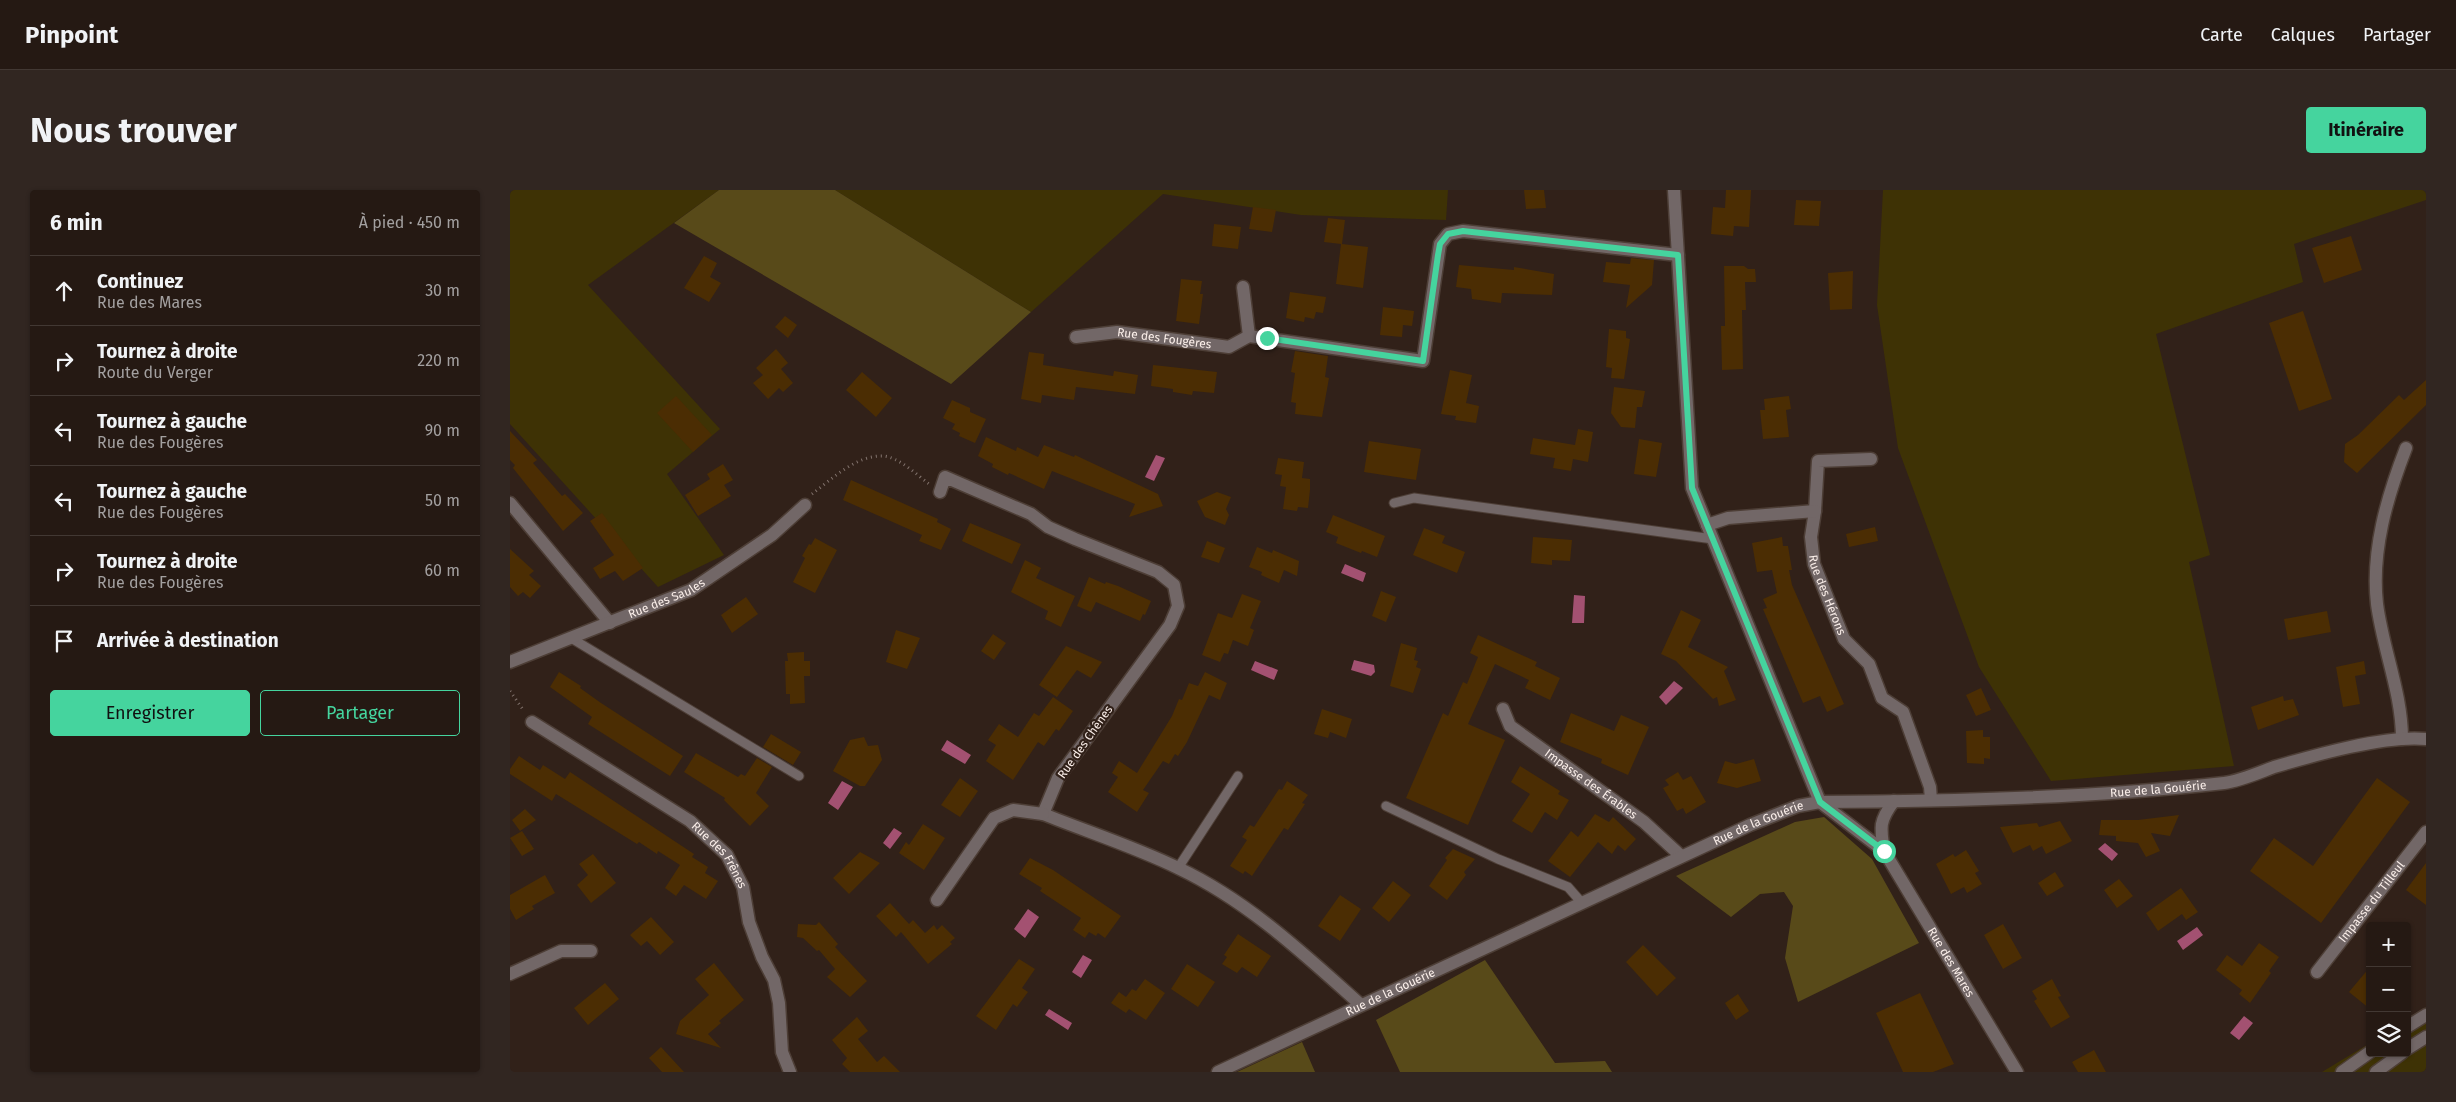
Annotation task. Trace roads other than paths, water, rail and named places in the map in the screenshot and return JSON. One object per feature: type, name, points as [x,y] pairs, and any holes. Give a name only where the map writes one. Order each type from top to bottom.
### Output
[{"type":"street","points":[[1674,190],[1692,488],[1820,802]]},
{"type":"street","points":[[1243,287],[1249,336],[1423,361],[1440,244],[1448,234],[1463,231],[1678,255]]},
{"type":"street","name":"Rue des Fougères","points":[[1076,337],[1117,332],[1229,347],[1249,336]]},
{"type":"street","points":[[2402,739],[2402,716],[2377,604],[2376,560],[2392,485],[2406,448]]},
{"type":"street","name":"Rue des Hérons","points":[[1871,459],[1818,461],[1815,511],[1811,536],[1814,564],[1844,639],[1869,664],[1882,698],[1903,712],[1930,787],[1932,800]]},
{"type":"street","name":"Rue des Chênes","points":[[940,492],[945,477],[1031,514],[1048,527],[1158,572],[1174,584],[1178,606],[1170,625],[1058,778],[1043,814]]},
{"type":"street","points":[[510,504],[610,623]]},
{"type":"street","name":"Rue des Saules","points":[[510,662],[691,590],[772,536],[805,505]]},
{"type":"street","points":[[1707,525],[1728,518],[1815,511]]},
{"type":"street","name":"Impasse des Érables","points":[[1503,709],[1510,726],[1644,822],[1681,856]]},
{"type":"street","name":"Rue des Frênes","points":[[532,722],[690,821],[727,855],[743,887],[749,922],[762,957],[774,980],[779,1003],[782,1052],[790,1072]]},
{"type":"street","name":"Rue de la Gouérie","points":[[1218,1072],[1681,856],[1798,806],[1820,802],[1932,800],[2165,789],[2226,782],[2362,745],[2402,739],[2426,739]]},
{"type":"street","name":"Rue des Mares","points":[[1894,801],[1882,817],[1880,831],[1884,851],[2017,1072]]},
{"type":"street","name":"Rue des Mares","points":[[1820,802],[1884,851]]},
{"type":"street","points":[[937,900],[994,818],[1013,810],[1043,814],[1178,868],[1234,900],[1285,937],[1361,1005]]},
{"type":"street","name":"Impasse du Tilleul","points":[[2317,972],[2426,832]]},
{"type":"street","points":[[510,974],[561,951],[591,952]]},
{"type":"street","points":[[2411,1024],[2426,1015]]},
{"type":"street","points":[[2411,1046],[2426,1037]]},
{"type":"street","points":[[2342,1072],[2366,1055]]},
{"type":"street","points":[[2376,1072],[2397,1057]]},
{"type":"lane","points":[[1394,503],[1414,498],[1713,539]]},
{"type":"lane","points":[[572,638],[799,776]]},
{"type":"lane","points":[[1178,868],[1238,776]]},
{"type":"lane","points":[[1386,806],[1498,858],[1568,887],[1582,903]]}]
